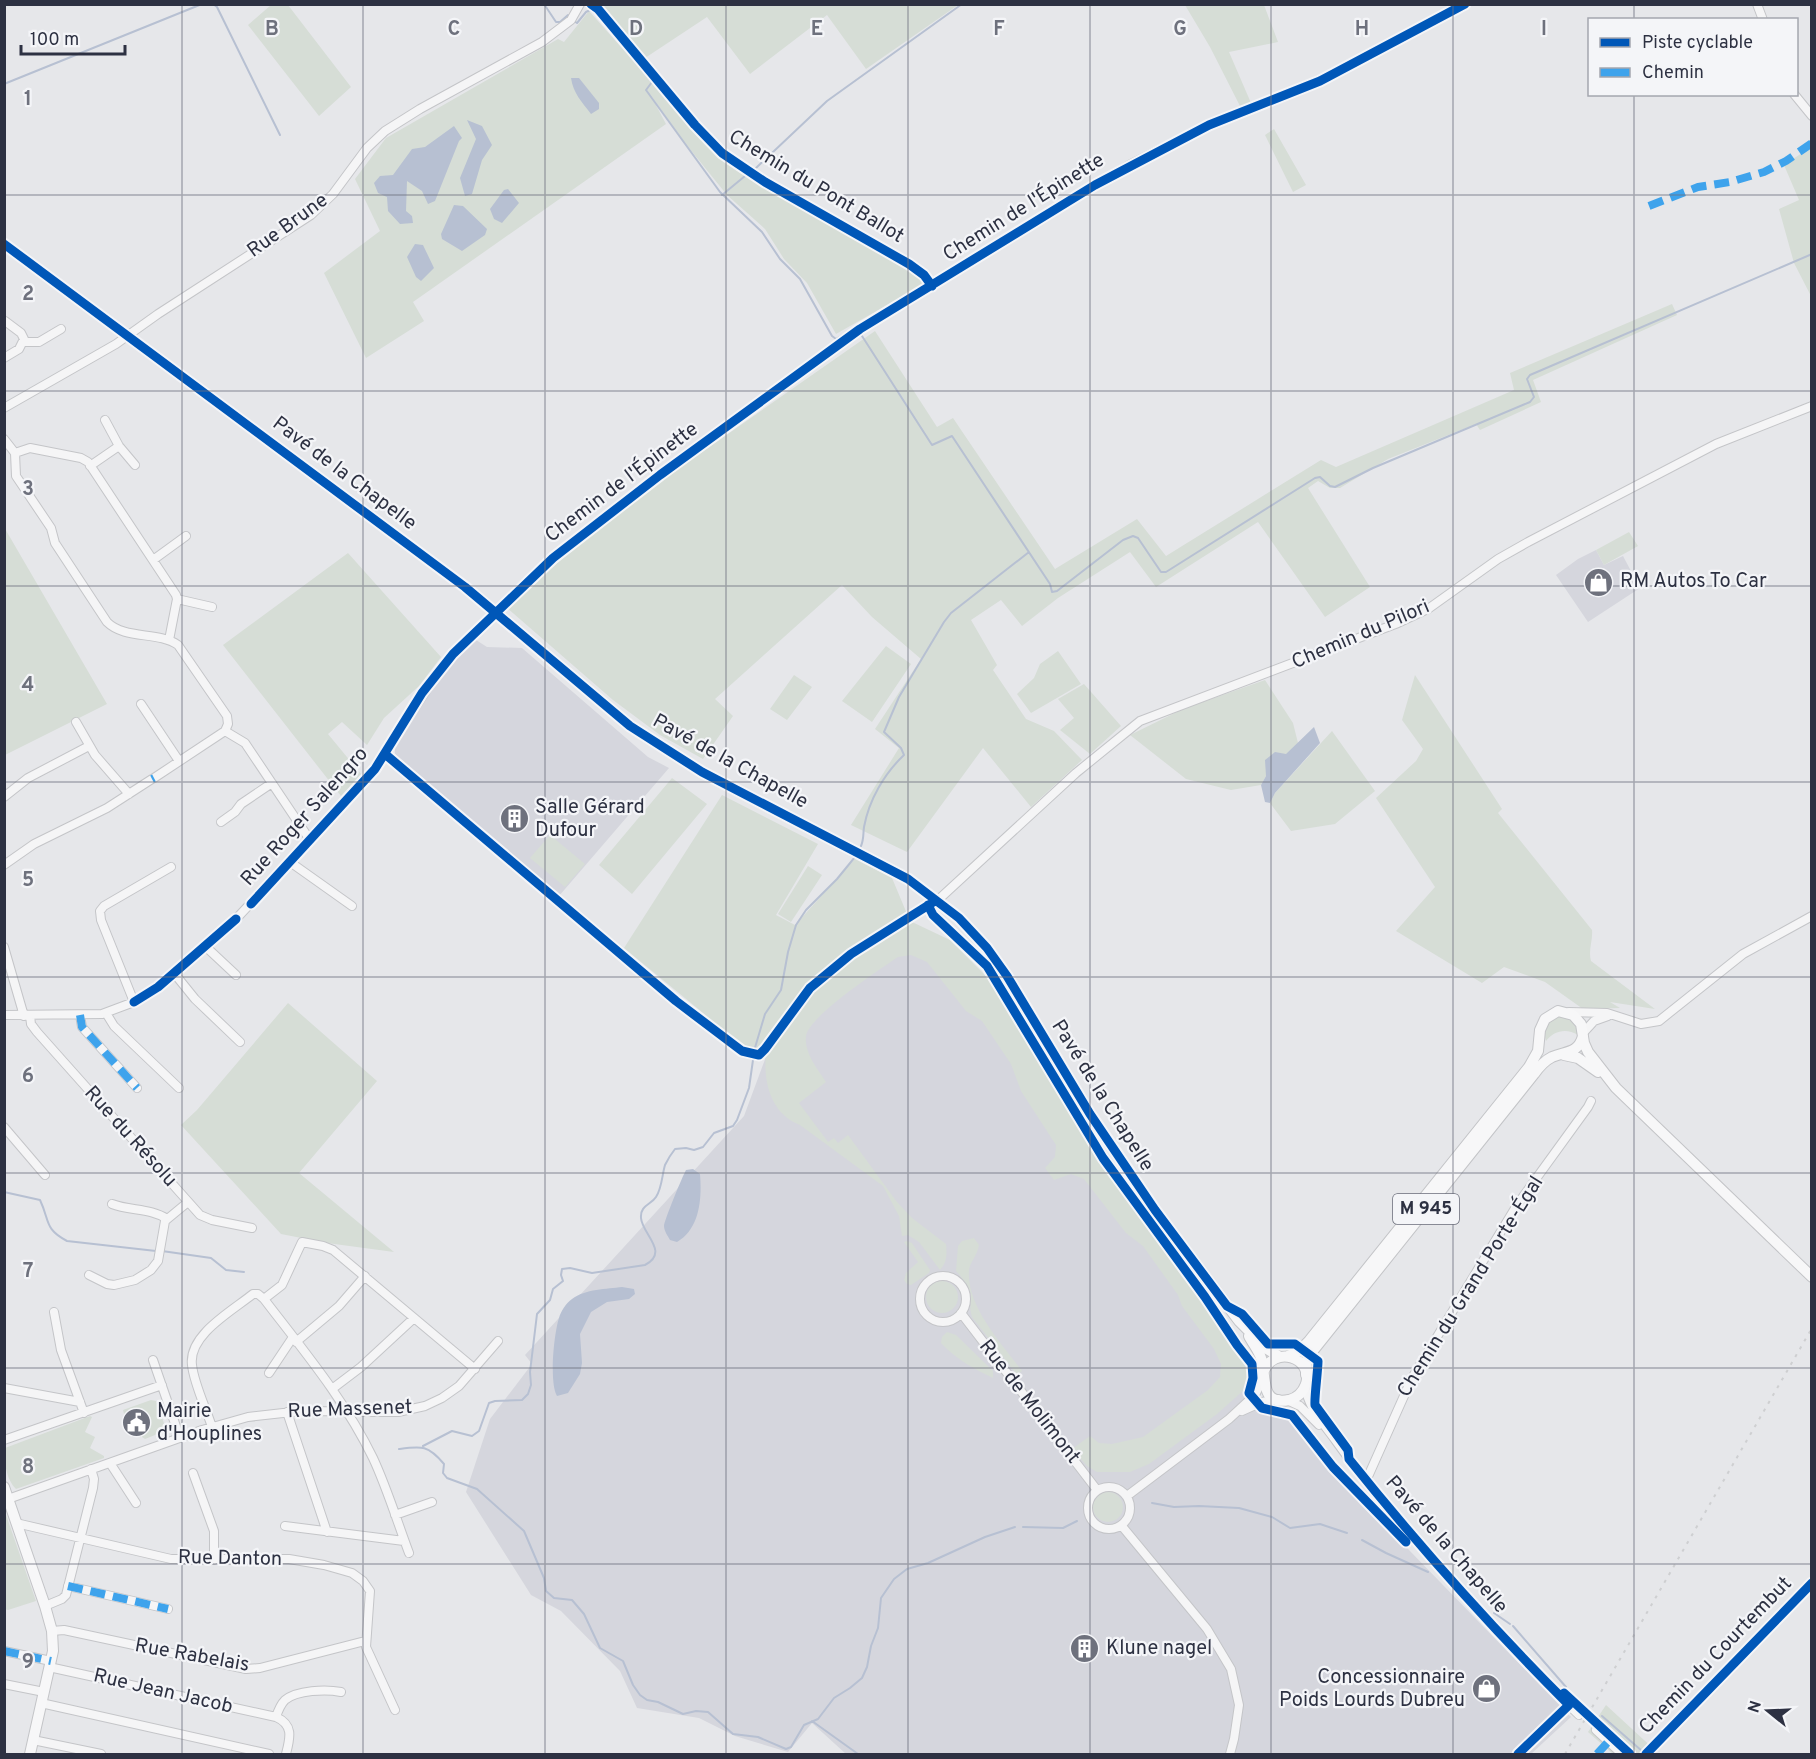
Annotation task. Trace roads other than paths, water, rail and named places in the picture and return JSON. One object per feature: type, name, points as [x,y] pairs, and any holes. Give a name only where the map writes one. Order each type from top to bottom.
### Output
[{"type":"main road","name":"Pavé de la Chapelle","points":[[4,244],[437,566],[496,612],[602,704],[659,746],[702,772],[908,879],[938,900],[968,926],[997,961],[1119,1158],[1160,1218],[1239,1320],[1267,1349],[1301,1364],[1306,1380]]},
{"type":"main road","points":[[1616,1088],[1591,1058],[1580,1022],[1568,1012],[1558,1011],[1547,1016],[1540,1027],[1540,1039],[1548,1050],[1582,1061],[1616,1088],[1812,1277]]},
{"type":"main road","points":[[1563,1055],[1576,1048],[1583,1035]]},
{"type":"main road","name":"M 945","points":[[1284,1357],[1299,1351],[1309,1341],[1529,1067],[1538,1051],[1540,1039]]},
{"type":"main road","name":"M 945","points":[[1306,1380],[1309,1356],[1345,1310],[1540,1066],[1551,1058],[1563,1055]]},
{"type":"main road","name":"Pavé de la Chapelle","points":[[1239,1320],[1261,1358],[1268,1392],[1282,1400]]},
{"type":"main road","points":[[1263,1376],[1269,1362],[1284,1357]]},
{"type":"main road","points":[[1282,1400],[1298,1396],[1306,1380]]},
{"type":"main road","points":[[4,1487],[45,1606],[54,1646],[30,1755]]},
{"type":"street","name":"Rue Brune","points":[[4,408],[105,351],[316,211],[339,188],[371,144],[391,127],[542,42],[571,20],[580,4]]},
{"type":"street","name":"Chemin du Pont Ballot","points":[[591,4],[598,9],[695,125],[722,153],[754,175],[909,264],[924,275],[932,286]]},
{"type":"street","name":"Chemin de l'Épinette","points":[[496,612],[569,545],[860,329],[1087,189],[1131,165],[1209,125],[1320,81],[1465,4]]},
{"type":"street","points":[[1796,96],[1812,116]]},
{"type":"street","points":[[4,358],[16,352],[23,342],[23,335],[5,321]]},
{"type":"street","points":[[23,342],[39,342],[61,329]]},
{"type":"street","name":"Chemin du Pilori","points":[[938,900],[1076,773],[1140,721],[1398,623],[1428,609],[1528,542],[1716,444],[1812,406]]},
{"type":"street","points":[[105,420],[119,446],[135,465]]},
{"type":"street","points":[[4,439],[15,453],[18,478],[51,528],[55,543],[107,622],[121,630],[169,640],[180,647],[227,716],[228,724],[225,730],[129,794],[6,861]]},
{"type":"street","points":[[90,466],[119,446]]},
{"type":"street","points":[[15,453],[34,448],[81,458],[90,466],[177,599],[169,640]]},
{"type":"street","points":[[153,560],[186,536]]},
{"type":"street","points":[[177,599],[212,607]]},
{"type":"street","name":"Rue Roger Salengro","points":[[4,1016],[106,1013],[134,1002],[174,973],[236,920],[375,769],[422,693],[441,668],[496,612]]},
{"type":"street","points":[[141,704],[179,761]]},
{"type":"street","points":[[76,722],[101,764],[129,794]]},
{"type":"street","points":[[225,730],[245,743],[310,840]]},
{"type":"street","points":[[4,797],[28,778],[89,746]]},
{"type":"street","points":[[221,822],[234,813],[241,804],[272,783]]},
{"type":"street","points":[[290,862],[352,906]]},
{"type":"street","points":[[134,1002],[100,917],[100,911],[104,906],[171,867]]},
{"type":"street","points":[[1568,1012],[1582,1014],[1601,1012],[1641,1024],[1659,1021],[1743,954],[1812,916]]},
{"type":"street","points":[[205,946],[236,975]]},
{"type":"street","name":"Rue du Résolu","points":[[4,947],[27,1016],[37,1032],[200,1215],[208,1219],[252,1228]]},
{"type":"street","points":[[174,973],[195,999],[240,1042]]},
{"type":"street","points":[[106,1013],[114,1026],[179,1088]]},
{"type":"street","points":[[80,1015],[82,1027],[137,1088]]},
{"type":"street","points":[[1583,1035],[1597,1019],[1621,1018]]},
{"type":"street","name":"Chemin du Grand Porte-Égal","points":[[1366,1481],[1412,1378],[1516,1205],[1591,1101]]},
{"type":"street","points":[[5,1129],[45,1175]]},
{"type":"street","points":[[89,1275],[111,1286],[131,1282],[154,1267],[159,1257],[162,1227],[167,1219],[188,1202]]},
{"type":"street","points":[[112,1204],[157,1213],[167,1219]]},
{"type":"street","points":[[264,1299],[282,1285],[302,1242],[330,1248],[475,1369]]},
{"type":"street","points":[[269,1373],[295,1340],[339,1306],[365,1276]]},
{"type":"street","points":[[938,1276],[955,1279],[965,1291],[965,1306],[961,1313],[954,1319],[946,1321],[932,1319],[926,1314],[920,1302],[924,1286],[938,1276]]},
{"type":"street","points":[[212,1427],[192,1369],[194,1347],[203,1334],[253,1294],[260,1295],[347,1411],[372,1458],[409,1553]]},
{"type":"street","points":[[54,1312],[61,1350],[84,1413]]},
{"type":"street","name":"Rue de Molimont","points":[[961,1313],[1097,1490]]},
{"type":"street","points":[[332,1389],[362,1366],[414,1318]]},
{"type":"street","name":"Rue Massenet","points":[[8,1499],[212,1427],[248,1417],[287,1412],[398,1412],[425,1406],[453,1391],[498,1341]]},
{"type":"street","points":[[153,1360],[180,1438]]},
{"type":"street","points":[[1127,1496],[1229,1419],[1255,1395],[1263,1376]]},
{"type":"street","name":"Pavé de la Chapelle","points":[[1306,1380],[1306,1394],[1314,1411],[1366,1481],[1496,1630],[1579,1715]]},
{"type":"street","points":[[4,1440],[162,1385]]},
{"type":"street","points":[[4,1389],[80,1402]]},
{"type":"street","points":[[1229,1419],[1262,1402],[1282,1400],[1296,1403],[1305,1410],[1349,1460]]},
{"type":"street","points":[[287,1412],[327,1532]]},
{"type":"street","points":[[110,1463],[136,1503]]},
{"type":"street","points":[[45,1606],[62,1599],[68,1586],[94,1483],[91,1469]]},
{"type":"street","points":[[193,1473],[212,1526],[214,1560]]},
{"type":"street","points":[[1110,1486],[1127,1496],[1131,1508],[1122,1526],[1115,1529],[1100,1527],[1090,1517],[1089,1502],[1097,1490],[1110,1486]]},
{"type":"street","points":[[395,1515],[432,1502]]},
{"type":"street","name":"Rue Danton","points":[[16,1523],[171,1559],[289,1559],[318,1563],[352,1573],[363,1581],[368,1588],[370,1598],[365,1641]]},
{"type":"street","points":[[285,1526],[404,1541]]},
{"type":"street","points":[[1122,1526],[1207,1629],[1231,1669],[1239,1705],[1230,1755]]},
{"type":"street","name":"Chemin du Courtembut","points":[[1646,1755],[1812,1583]]},
{"type":"street","points":[[68,1586],[168,1609]]},
{"type":"street","name":"Rue Rabelais","points":[[52,1631],[64,1630],[246,1669],[260,1668],[365,1641]]},
{"type":"street","points":[[365,1641],[395,1710]]},
{"type":"street","name":"Rue Jean Jacob","points":[[4,1651],[276,1717]]},
{"type":"street","points":[[4,1684],[43,1698],[232,1749],[269,1755]]},
{"type":"street","points":[[287,1754],[291,1732],[286,1723],[276,1717],[283,1703],[291,1697],[321,1689],[341,1692]]},
{"type":"street","points":[[1518,1755],[1569,1705]]},
{"type":"street","points":[[1596,1730],[1622,1755]]},
{"type":"street","points":[[33,1740],[101,1755]]},
{"type":"water","points":[[571,78],[579,78],[599,103],[599,109],[591,114],[576,93]]},
{"type":"water","points":[[467,120],[482,126],[492,145],[482,160],[472,194],[465,196],[460,178],[476,139]]},
{"type":"water","points":[[454,126],[462,138],[435,201],[428,204],[422,191],[407,181],[406,211],[412,216],[413,223],[400,224],[388,211],[387,197],[378,193],[374,183],[380,176],[393,175],[412,149],[425,147]]},
{"type":"water","points":[[508,189],[519,203],[502,223],[494,219],[490,209],[504,190]]},
{"type":"water","points":[[454,205],[463,206],[487,229],[485,235],[462,251],[442,239],[441,234]]},
{"type":"water","points":[[415,244],[423,245],[434,268],[421,281],[416,277],[407,257]]},
{"type":"water","points":[[1314,727],[1320,743],[1275,793],[1270,803],[1265,802],[1261,785],[1266,776],[1265,760],[1275,752],[1286,754]]},
{"type":"water","points":[[693,1169],[700,1174],[700,1203],[691,1229],[677,1242],[670,1240],[664,1226],[686,1170]]},
{"type":"water","points":[[622,1287],[634,1289],[635,1294],[629,1299],[607,1302],[591,1312],[580,1334],[582,1363],[580,1374],[568,1393],[557,1396],[553,1380],[553,1358],[557,1325],[562,1310],[570,1301],[583,1293]]},
{"type":"waterway","points":[[4,84],[202,4]]},
{"type":"waterway","points":[[213,4],[217,7],[280,135]]},
{"type":"waterway","points":[[544,4],[556,22],[560,22],[568,15]]},
{"type":"waterway","points":[[756,168],[827,101],[962,4]]},
{"type":"waterway","points":[[985,4],[991,4]]},
{"type":"waterway","points":[[574,21],[577,23],[590,10],[596,14],[652,82],[646,90],[720,192],[762,232],[780,259],[800,279],[832,336],[836,339],[853,329]]},
{"type":"waterway","points":[[722,195],[745,176]]},
{"type":"waterway","points":[[862,336],[932,445],[952,436],[1050,584],[1052,592],[1057,591],[1123,540],[1133,536],[1138,538],[1161,572],[1166,572],[1315,478],[1320,477],[1330,486],[1335,487],[1373,468],[1530,402],[1534,397],[1527,379],[1530,375],[1812,254]]},
{"type":"waterway","points":[[861,846],[866,817],[874,797],[884,779],[904,755],[901,748],[884,732],[899,697],[951,613],[1029,552]]},
{"type":"waterway","points":[[754,1051],[765,1014],[781,990],[796,925],[806,910],[855,857]]},
{"type":"waterway","points":[[423,1446],[452,1431],[472,1436],[479,1431],[489,1403],[522,1400],[528,1394],[531,1385],[530,1372],[537,1314],[550,1300],[553,1289],[563,1281],[562,1269],[570,1268],[592,1273],[645,1265],[652,1260],[655,1249],[642,1224],[642,1210],[654,1200],[658,1193],[665,1165],[675,1149],[694,1150],[703,1147],[714,1133],[733,1126],[749,1088],[753,1060]]},
{"type":"waterway","points":[[4,1192],[40,1200],[51,1228],[67,1241],[156,1251]]},
{"type":"waterway","points":[[162,1251],[211,1258],[226,1270],[244,1272]]},
{"type":"waterway","points":[[399,1449],[419,1447],[429,1450],[444,1464],[443,1473],[447,1478],[477,1489],[524,1531],[544,1578],[546,1591],[554,1598],[572,1600],[584,1614],[600,1648],[623,1661],[640,1695],[683,1714],[696,1711],[708,1712],[733,1734],[758,1737],[786,1749],[791,1747],[804,1725],[818,1719],[834,1698],[862,1678],[878,1628],[881,1598],[894,1579],[907,1569],[928,1563],[985,1537],[1015,1527]]},
{"type":"waterway","points":[[1152,1503],[1174,1507],[1239,1508],[1272,1517],[1290,1528],[1320,1524],[1347,1533]]},
{"type":"waterway","points":[[1023,1527],[1063,1528],[1077,1521]]},
{"type":"waterway","points":[[1362,1540],[1428,1572]]},
{"type":"waterway","points":[[1494,1613],[1510,1624]]},
{"type":"waterway","points":[[1513,1626],[1566,1687]]},
{"type":"waterway","points":[[1602,1716],[1642,1751]]},
{"type":"waterway","points":[[812,1721],[858,1754]]},
{"type":"railway","points":[[1565,1754],[1812,1328]]},
{"type":"place","name":"RM Autos To Car","points":[[1599,582]]},
{"type":"place","name":"Salle Gérard Dufour","points":[[514,819]]},
{"type":"place","name":"Mairie d'Houplines","points":[[136,1423]]},
{"type":"place","name":"Klune nagel","points":[[1085,1649]]},
{"type":"place","name":"Concessionnaire Poids Lourds Dubreu","points":[[1486,1689]]}]
